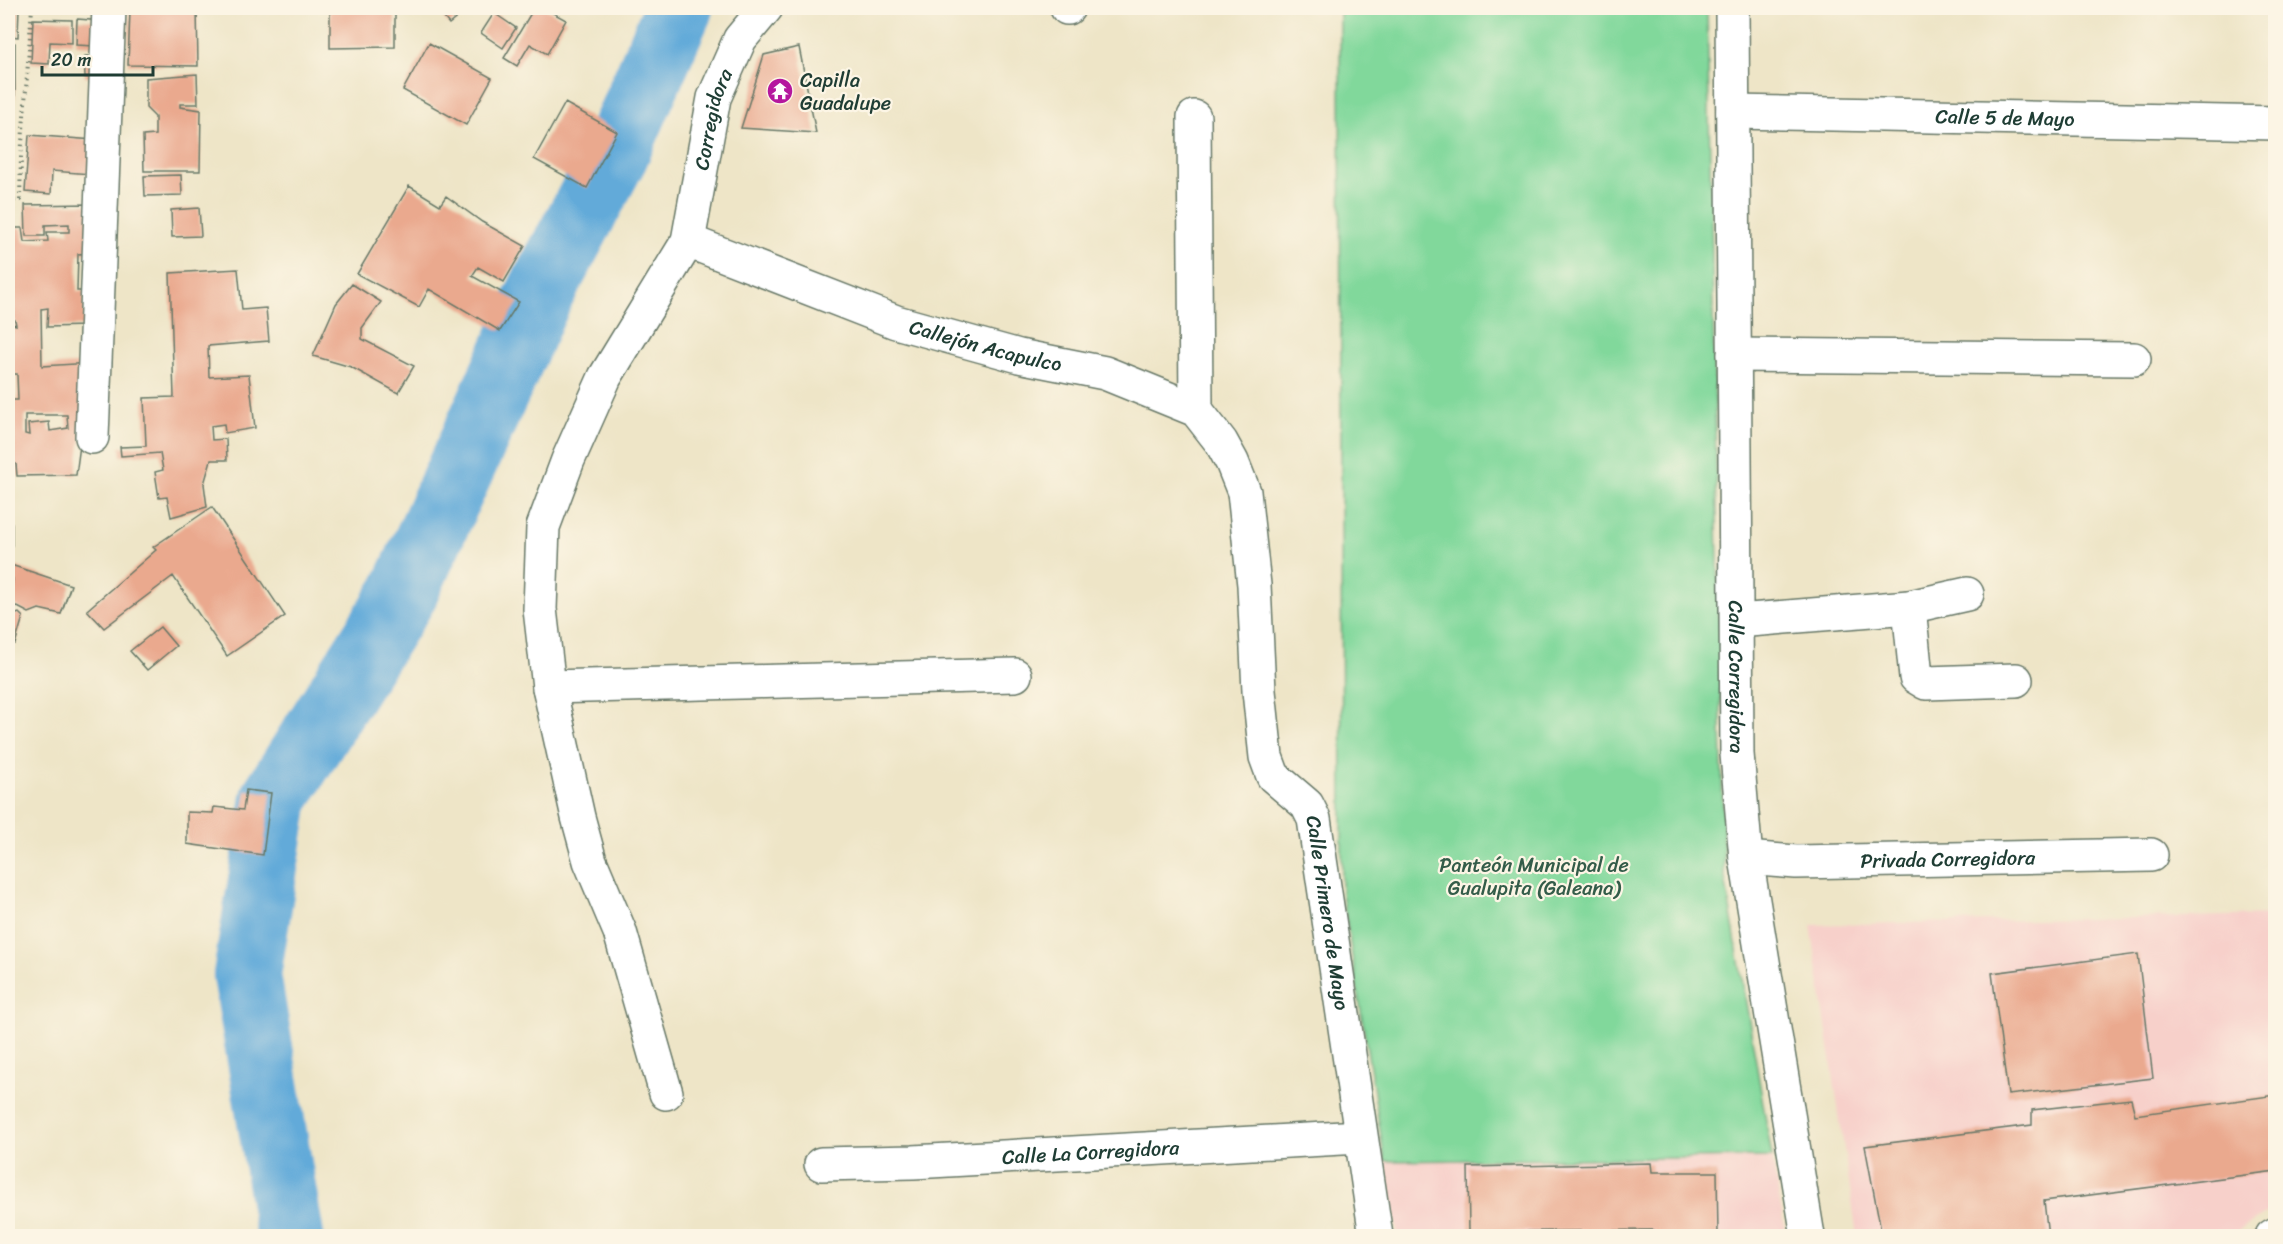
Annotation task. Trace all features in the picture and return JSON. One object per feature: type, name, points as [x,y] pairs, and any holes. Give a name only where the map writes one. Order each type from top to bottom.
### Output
[{"type":"street","points":[[92,438],[109,8]]},
{"type":"street","name":"Corregidora","points":[[688,241],[714,98],[740,39],[766,8]]},
{"type":"street","points":[[1732,8],[1733,112]]},
{"type":"street","name":"Calle 5 de Mayo","points":[[1733,112],[2276,123]]},
{"type":"street","name":"Calle Corregidora","points":[[1733,112],[1737,754],[1746,858],[1808,1236]]},
{"type":"street","points":[[1194,117],[1196,410]]},
{"type":"street","points":[[666,1093],[620,932],[590,861],[578,817],[549,687],[540,609],[543,527],[568,460],[605,377],[688,241]]},
{"type":"street","name":"Callejón Acapulco","points":[[688,241],[896,321],[1019,356],[1105,374],[1196,410]]},
{"type":"street","points":[[1734,355],[2134,358]]},
{"type":"street","name":"Calle Primero de Mayo","points":[[1196,410],[1221,442],[1244,492],[1254,585],[1259,691],[1266,757],[1273,776],[1307,805],[1314,819],[1376,1236]]},
{"type":"street","points":[[1737,621],[1909,607],[1967,594]]},
{"type":"street","points":[[1909,607],[1916,677],[1920,681],[1926,683],[2016,680]]},
{"type":"street","points":[[549,687],[1015,675]]},
{"type":"street","name":"Privada Corregidora","points":[[1746,858],[1796,862],[2151,855]]},
{"type":"street","name":"Calle La Corregidora","points":[[821,1164],[925,1161],[1360,1137]]},
{"type":"path","points":[[8,201],[20,200],[32,8]]},
{"type":"shaded area","points":[[2275,915],[2275,1208],[2229,1236],[1857,1236],[1811,925]]},
{"type":"shaded area","points":[[1772,1157],[1786,1236],[1398,1236],[1385,1161]]},
{"type":"green space","name":"Panteón Municipal de Gualupita (Galeana)","points":[[1340,8],[1707,8],[1724,872],[1772,1157],[1385,1161],[1342,893]]},
{"type":"building","points":[[8,8],[19,8],[18,37],[8,36]]},
{"type":"building","points":[[156,8],[197,8],[198,66],[128,65],[130,10],[156,12]]},
{"type":"building","points":[[330,8],[395,8],[395,47],[330,48]]},
{"type":"building","points":[[436,8],[469,8],[449,24]]},
{"type":"building","points":[[534,8],[544,8],[566,20],[547,54],[530,44],[517,66],[504,58]]},
{"type":"building","points":[[494,13],[516,28],[503,48],[481,33]]},
{"type":"building","points":[[33,19],[72,20],[72,43],[50,42],[49,64],[31,63]]},
{"type":"building","points":[[77,19],[104,21],[95,46],[76,45]]},
{"type":"building","points":[[15,43],[15,98],[8,100],[8,44]]},
{"type":"building","points":[[429,43],[492,78],[466,125],[403,90]]},
{"type":"building","name":"Capilla Guadalupe","points":[[799,47],[816,133],[741,128],[764,55]]},
{"type":"building","points":[[84,56],[104,56],[104,77],[85,77]]},
{"type":"building","points":[[197,74],[198,104],[180,104],[180,107],[201,110],[200,171],[144,171],[143,136],[155,135],[155,117],[146,108],[146,78]]},
{"type":"building","points":[[565,103],[617,132],[587,188],[534,159]]},
{"type":"building","points":[[8,115],[12,115],[11,187],[8,187]]},
{"type":"building","points":[[29,135],[94,140],[91,174],[52,171],[51,194],[25,192]]},
{"type":"building","points":[[181,175],[182,195],[145,196],[144,176]]},
{"type":"building","points":[[409,186],[440,205],[446,196],[482,222],[525,246],[504,282],[478,267],[472,276],[519,302],[500,331],[429,289],[419,307],[357,274]]},
{"type":"building","points":[[92,204],[92,253],[78,254],[77,291],[84,291],[85,326],[47,327],[48,308],[41,309],[42,366],[91,363],[76,475],[17,476],[16,464],[8,464],[8,400],[18,400],[17,374],[8,374],[8,323],[16,325],[15,320],[8,319],[8,228],[22,228],[24,242],[48,241],[47,232],[69,232],[69,224],[45,225],[45,236],[26,236],[25,205]],"holes":[[[25,415],[67,415],[68,428],[50,431],[49,422],[28,424],[29,435],[25,434]]]},
{"type":"building","points":[[199,208],[201,236],[172,237],[171,210]]},
{"type":"building","points":[[238,269],[242,310],[266,308],[269,341],[208,346],[209,377],[249,375],[255,428],[225,433],[224,424],[211,426],[212,440],[226,439],[227,460],[211,460],[204,484],[207,507],[171,517],[167,497],[159,498],[155,472],[163,470],[160,453],[121,456],[120,447],[146,446],[144,398],[174,397],[170,273]]},
{"type":"building","points":[[352,284],[381,302],[362,328],[362,339],[414,366],[398,393],[351,367],[313,356],[336,304]]},
{"type":"building","points":[[212,507],[285,616],[227,656],[173,576],[104,628],[87,610],[156,550],[153,547]]},
{"type":"building","points":[[8,522],[12,523],[12,561],[8,561]]},
{"type":"building","points":[[8,564],[71,585],[61,614],[39,609],[29,613],[10,603],[13,579],[8,579]]},
{"type":"building","points":[[8,609],[11,616],[19,613],[23,617],[15,644],[8,642]]},
{"type":"building","points":[[160,627],[176,646],[147,670],[130,651]]},
{"type":"building","points":[[246,790],[271,793],[263,855],[187,844],[187,812],[213,813],[214,807],[243,810]]},
{"type":"building","points":[[2138,954],[2153,1078],[2008,1095],[1992,973]]},
{"type":"building","points":[[2276,1095],[2276,1171],[2044,1201],[2048,1236],[1882,1236],[1865,1146],[2032,1125],[2032,1110],[2131,1099],[2135,1115]]},
{"type":"building","points":[[1651,1163],[1652,1172],[1717,1172],[1718,1236],[1654,1236],[1654,1230],[1469,1232],[1468,1167]]},
{"type":"waterway","points":[[290,1236],[247,975],[275,798],[403,595],[542,290],[614,156],[679,8]]},
{"type":"place","name":"Capilla Guadalupe","points":[[780,91]]}]
